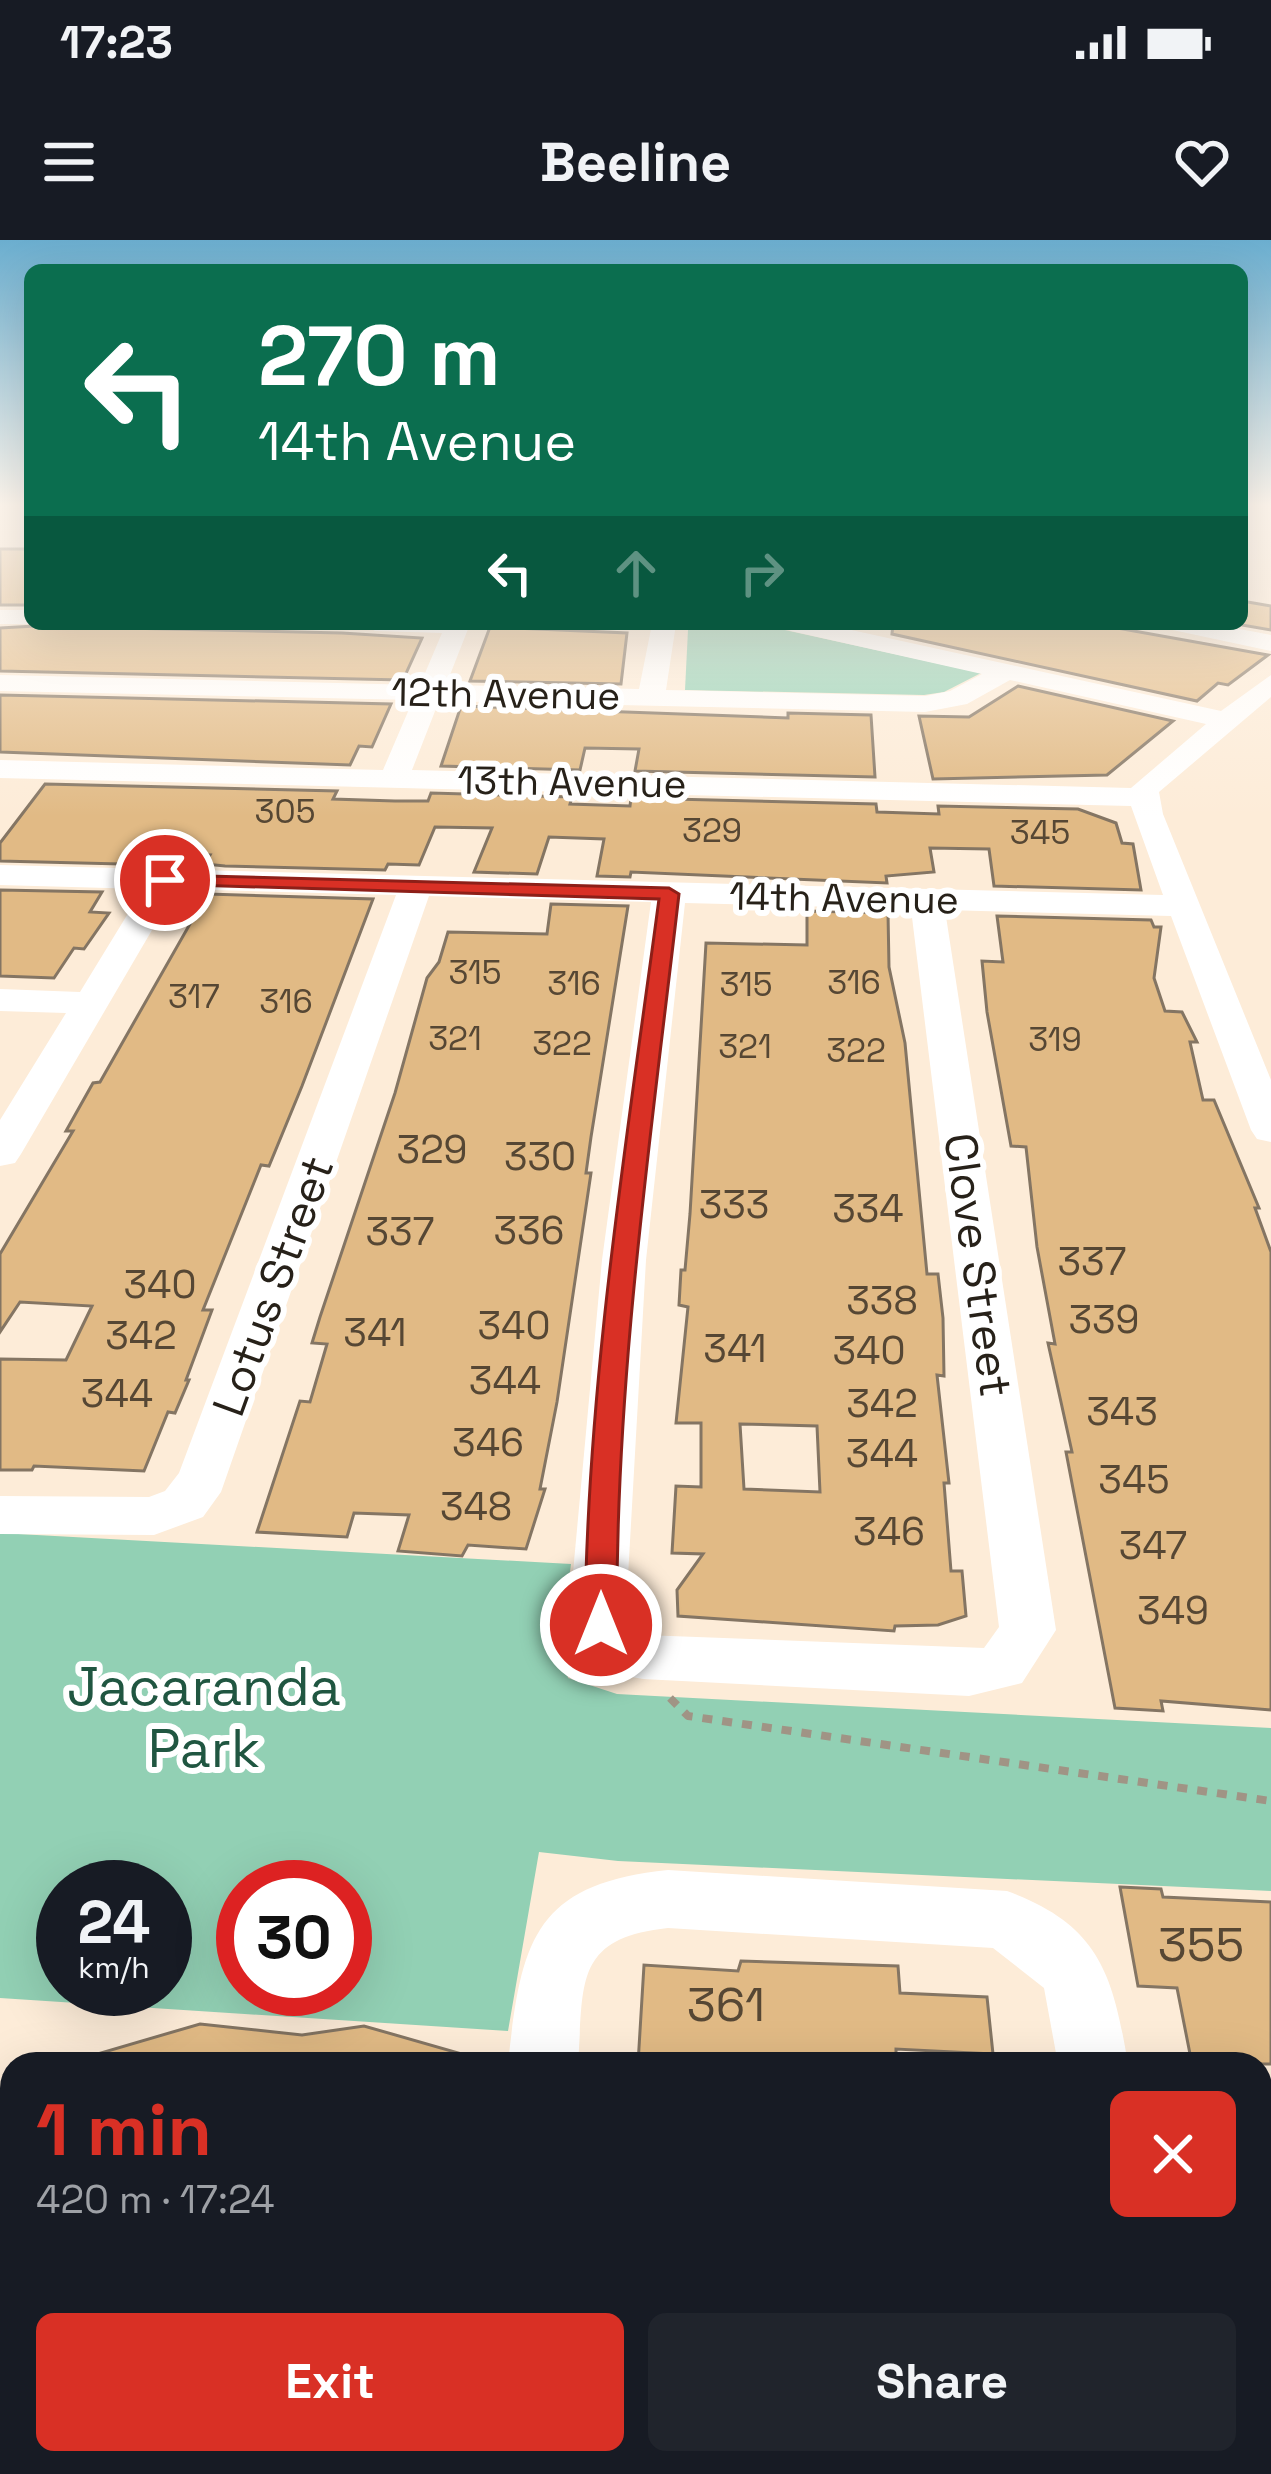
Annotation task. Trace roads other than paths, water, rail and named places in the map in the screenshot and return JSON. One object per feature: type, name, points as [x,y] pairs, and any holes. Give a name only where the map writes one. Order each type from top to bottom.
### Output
[{"type":"street","points":[[394,778],[456,630]]},
{"type":"street","points":[[651,698],[663,630]]},
{"type":"street","points":[[818,630],[1225,720]]},
{"type":"street","points":[[1207,630],[1271,643]]},
{"type":"street","name":"12th Avenue","points":[[0,683],[940,703],[1004,672]]},
{"type":"street","points":[[1267,691],[1147,785],[1144,796],[1271,1130]]},
{"type":"street","name":"13th Avenue","points":[[6,777],[394,778],[1144,796]]},
{"type":"street","name":"14th Avenue","points":[[0,875],[1185,906]]},
{"type":"street","points":[[0,1154],[165,880]]},
{"type":"street","name":"Lotus Street","points":[[0,1515],[118,1520],[154,1516],[184,1504],[203,1480],[416,887]]},
{"type":"street","name":"Clove Street","points":[[669,894],[624,1260],[599,1594],[605,1635],[624,1654],[969,1673],[1002,1667],[1028,1630],[927,900]]},
{"type":"street","points":[[0,1000],[90,1003]]},
{"type":"street","points":[[545,2052],[557,1962],[571,1936],[595,1913],[626,1900],[825,1906],[1007,1920],[1070,1968],[1083,2001],[1091,2052]]},
{"type":"park label","name":"Jacaranda Park","points":[[204,1717]]}]
